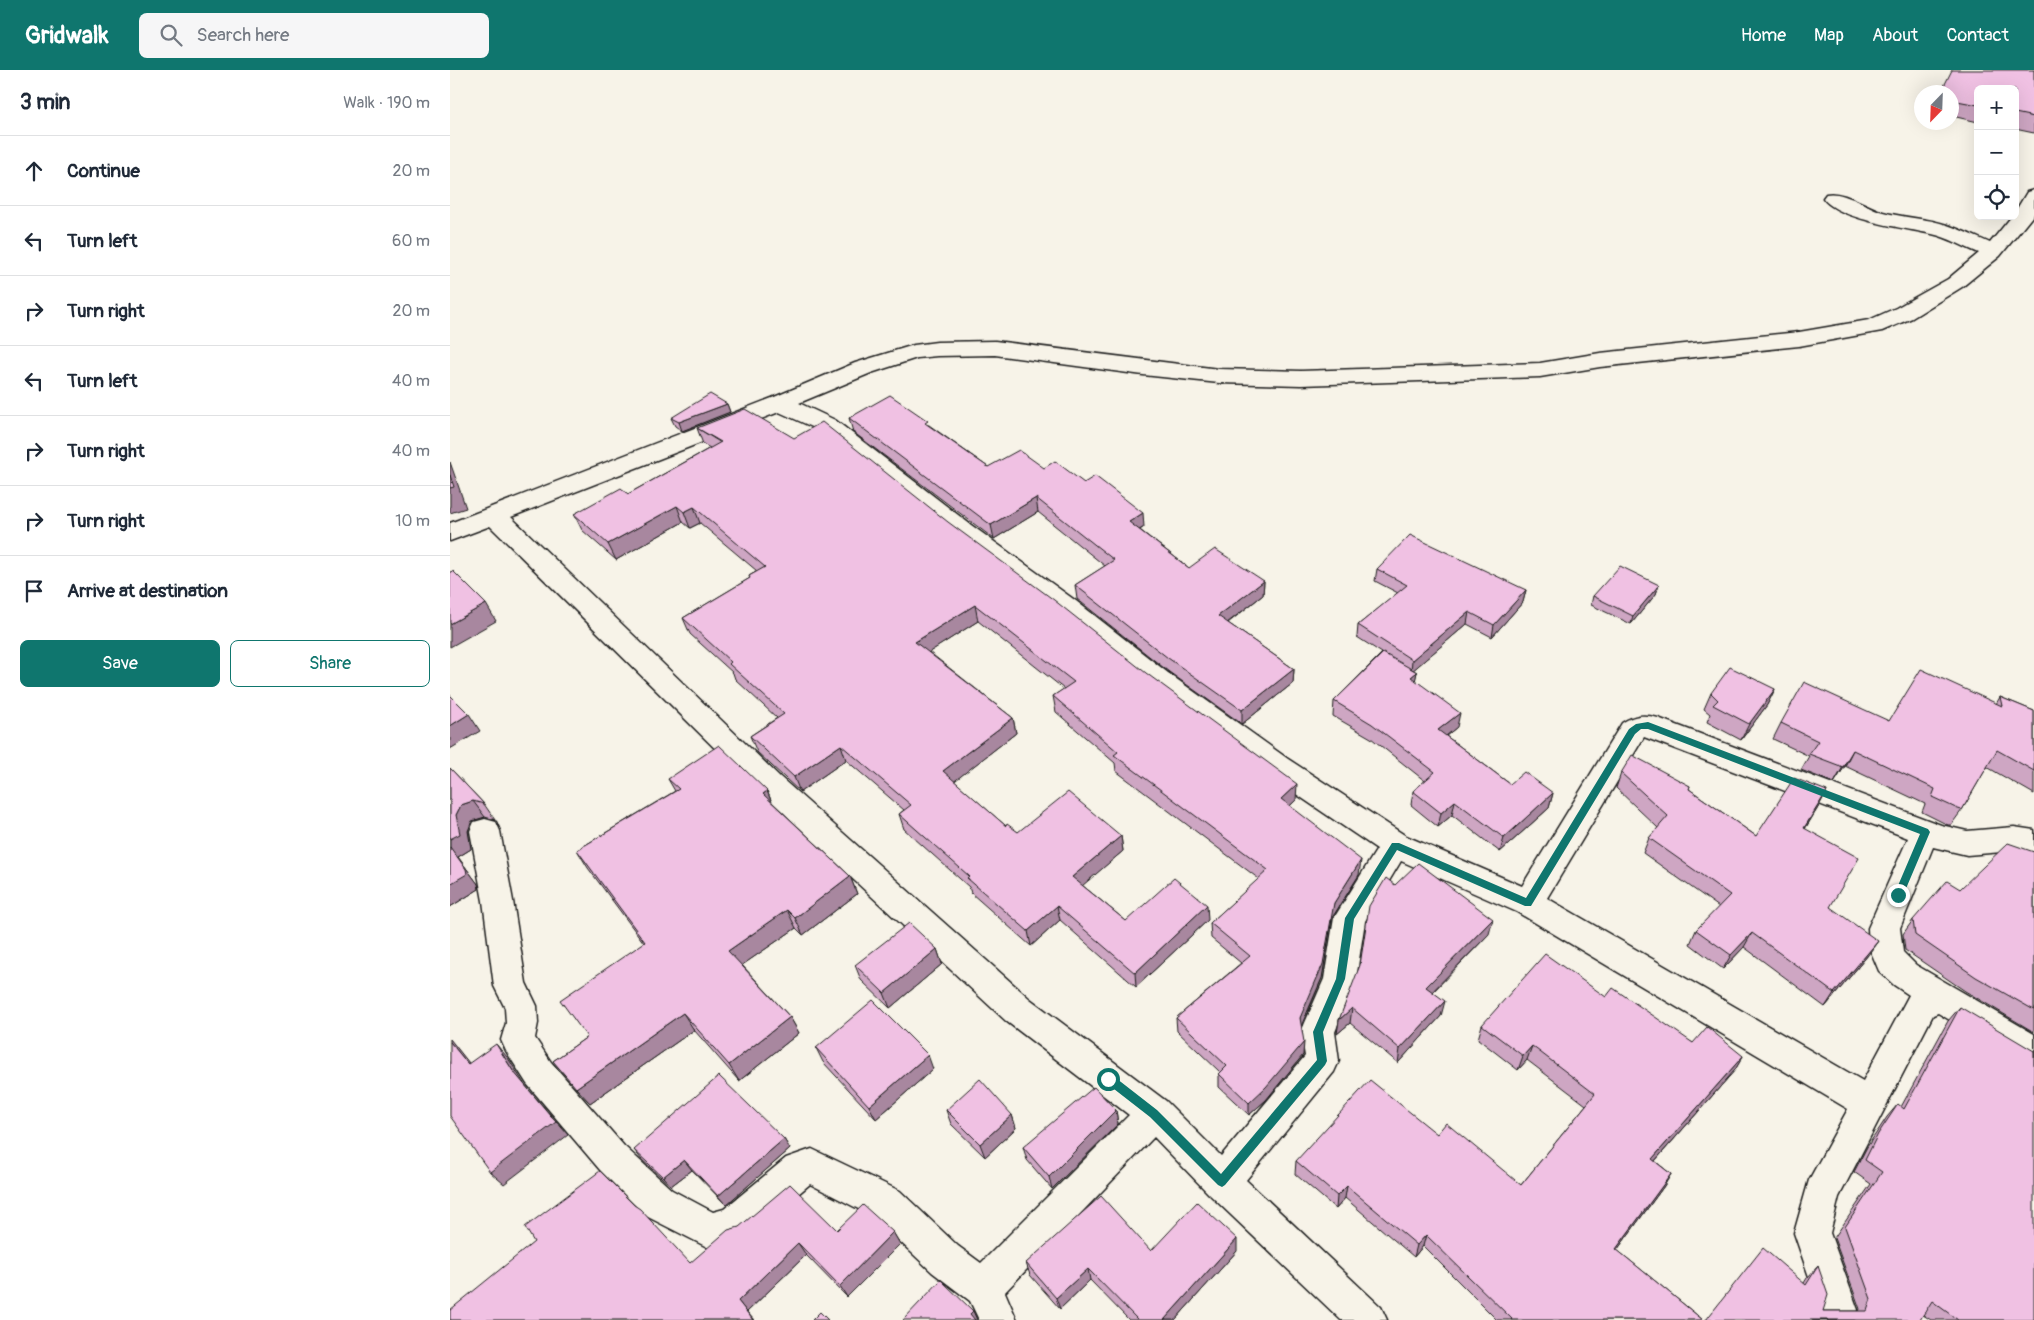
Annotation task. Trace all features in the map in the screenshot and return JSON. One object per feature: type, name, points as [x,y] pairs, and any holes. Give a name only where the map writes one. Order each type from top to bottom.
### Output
[{"type":"street","points":[[450,532],[888,359],[937,349],[995,348],[1106,364],[1219,376],[1301,378],[1540,370],[1600,360],[1799,339],[1874,326],[1904,313],[1955,283],[1993,252],[2028,209],[2034,196]]},
{"type":"street","points":[[1833,198],[1857,210],[1881,218],[1940,229],[1993,252]]},
{"type":"street","points":[[780,403],[827,425],[962,531],[1067,608],[1158,680],[1278,766],[1395,845],[1528,903],[1869,1103]]},
{"type":"street","points":[[493,514],[784,798],[1018,1010],[1154,1113],[1222,1182],[1368,1320]]},
{"type":"street","points":[[1528,903],[1632,731],[1639,726],[1648,726],[1925,832],[1967,843],[2014,839],[2034,842]]},
{"type":"street","points":[[484,830],[498,901],[510,986],[521,1006],[522,1023],[518,1040],[539,1072],[612,1158],[659,1203],[711,1231],[734,1224],[798,1170],[812,1166],[887,1204],[945,1259],[983,1288],[998,1320]]},
{"type":"street","points":[[1925,832],[1884,928],[1885,947],[1890,961],[1905,975],[2034,1052]]},
{"type":"street","points":[[1222,1182],[1322,1061],[1318,1032],[1340,979],[1350,918],[1395,845]]},
{"type":"street","points":[[1832,1320],[1839,1310],[1812,1232],[1822,1193],[1921,1005],[1932,998],[1942,998]]},
{"type":"street","points":[[983,1288],[1154,1113]]},
{"type":"building","points":[[1952,70],[2034,70],[2034,117],[2019,114],[2019,85],[1974,85],[1974,104],[1959,101],[1959,85],[1944,85]]},
{"type":"building","points":[[710,394],[727,404],[679,422],[671,418]]},
{"type":"building","points":[[890,395],[928,421],[925,423],[988,467],[1019,450],[1044,468],[1055,461],[1084,483],[1095,476],[1143,513],[1129,522],[1189,568],[1215,549],[1264,581],[1218,616],[1294,669],[1242,710],[1168,658],[1075,585],[1114,560],[1036,498],[991,525],[849,418]]},
{"type":"building","points":[[745,409],[794,438],[822,422],[948,522],[1054,600],[1146,673],[1297,784],[1281,799],[1361,860],[1334,903],[1323,964],[1300,1018],[1304,1042],[1266,1087],[1249,1103],[1219,1074],[1227,1066],[1176,1018],[1250,956],[1210,923],[1268,870],[1114,755],[1118,752],[1053,696],[1074,682],[975,605],[915,642],[1013,718],[943,771],[1006,826],[1007,824],[1018,832],[1068,792],[1121,836],[1072,877],[1126,921],[1174,878],[1207,905],[1135,973],[1057,906],[1028,931],[967,878],[969,876],[899,814],[911,805],[841,745],[794,777],[750,736],[784,714],[729,664],[731,662],[683,618],[765,567],[694,507],[684,512],[677,506],[608,544],[574,514],[621,488],[628,494],[721,442],[697,428]]},
{"type":"building","points":[[450,475],[454,487],[450,488]]},
{"type":"building","points":[[1410,535],[1526,590],[1494,625],[1469,612],[1412,660],[1358,625],[1407,585],[1377,569]]},
{"type":"building","points":[[1620,566],[1659,585],[1633,616],[1593,596]]},
{"type":"building","points":[[453,571],[486,604],[450,624],[450,572]]},
{"type":"building","points":[[1383,653],[1417,672],[1411,677],[1460,713],[1438,730],[1510,784],[1524,772],[1553,793],[1504,838],[1455,801],[1441,813],[1413,791],[1435,772],[1372,724],[1334,701]]},
{"type":"building","points":[[1730,667],[1775,689],[1749,724],[1713,705],[1718,700],[1711,693]]},
{"type":"building","points":[[1921,669],[2002,706],[2000,697],[2034,711],[2034,771],[1997,750],[1962,810],[1932,797],[1935,789],[1853,750],[1843,767],[1809,754],[1818,741],[1781,723],[1804,682],[1889,721]]},
{"type":"building","points":[[450,695],[469,714],[450,726]]},
{"type":"building","points":[[719,745],[767,791],[763,794],[850,876],[795,918],[787,910],[728,951],[790,1017],[729,1065],[683,1013],[576,1088],[553,1061],[587,1037],[560,1000],[645,942],[577,850],[679,789],[668,779]]},
{"type":"building","points":[[1632,755],[1690,786],[1689,789],[1756,836],[1794,778],[1827,791],[1804,828],[1859,858],[1830,907],[1878,941],[1834,993],[1752,933],[1731,955],[1696,930],[1730,895],[1649,838],[1668,816],[1621,773]]},
{"type":"building","points":[[450,768],[484,804],[473,801],[461,805],[456,815],[460,834],[450,839]]},
{"type":"building","points":[[2008,843],[2034,852],[2034,1010],[1976,977],[1915,935],[1913,920],[1947,881],[1960,889]]},
{"type":"building","points":[[450,847],[466,869],[467,874],[450,884]]},
{"type":"building","points":[[1418,863],[1493,919],[1426,987],[1445,1001],[1400,1049],[1352,1008],[1339,1020],[1360,965],[1369,906],[1386,878],[1395,885]]},
{"type":"building","points":[[909,923],[937,949],[884,993],[855,965]]},
{"type":"building","points":[[1545,954],[1606,997],[1613,988],[1693,1043],[1707,1027],[1743,1056],[1652,1159],[1671,1174],[1616,1249],[1703,1320],[1511,1320],[1426,1235],[1417,1245],[1347,1186],[1337,1196],[1296,1161],[1370,1080],[1437,1134],[1446,1123],[1521,1185],[1595,1094],[1532,1046],[1523,1056],[1482,1025]]},
{"type":"building","points":[[873,1000],[928,1055],[869,1106],[816,1048]]},
{"type":"building","points":[[1960,1007],[2034,1051],[2034,1320],[1958,1320],[1932,1301],[1920,1320],[1706,1320],[1763,1248],[1806,1285],[1818,1266],[1828,1295],[1823,1311],[1867,1311],[1871,1299],[1845,1227],[1882,1172],[1865,1160],[1878,1134],[1898,1104],[1904,1109]]},
{"type":"building","points":[[450,1042],[468,1064],[496,1044],[513,1071],[556,1122],[490,1172],[450,1116]]},
{"type":"building","points":[[719,1076],[784,1139],[718,1196],[684,1160],[663,1177],[634,1150]]},
{"type":"building","points":[[980,1079],[1012,1115],[980,1144],[946,1110]]},
{"type":"building","points":[[1094,1087],[1116,1110],[1049,1177],[1023,1147]]},
{"type":"building","points":[[600,1171],[640,1209],[690,1263],[728,1230],[739,1227],[790,1184],[837,1230],[863,1205],[893,1232],[840,1286],[798,1243],[738,1301],[753,1320],[450,1320],[450,1310],[534,1242],[525,1227]]},
{"type":"building","points":[[1101,1196],[1151,1251],[1197,1202],[1237,1239],[1164,1320],[1138,1320],[1088,1269],[1056,1298],[1026,1263]]},
{"type":"building","points":[[941,1280],[973,1311],[970,1314],[975,1320],[903,1320]]},
{"type":"building","points":[[820,1312],[828,1320],[812,1320]]},
{"type":"route","points":[[1108,1079],[1154,1113],[1222,1182],[1322,1061],[1318,1032],[1340,979],[1350,918],[1395,845],[1528,903],[1632,731],[1639,726],[1648,726],[1925,832],[1898,895]]}]
